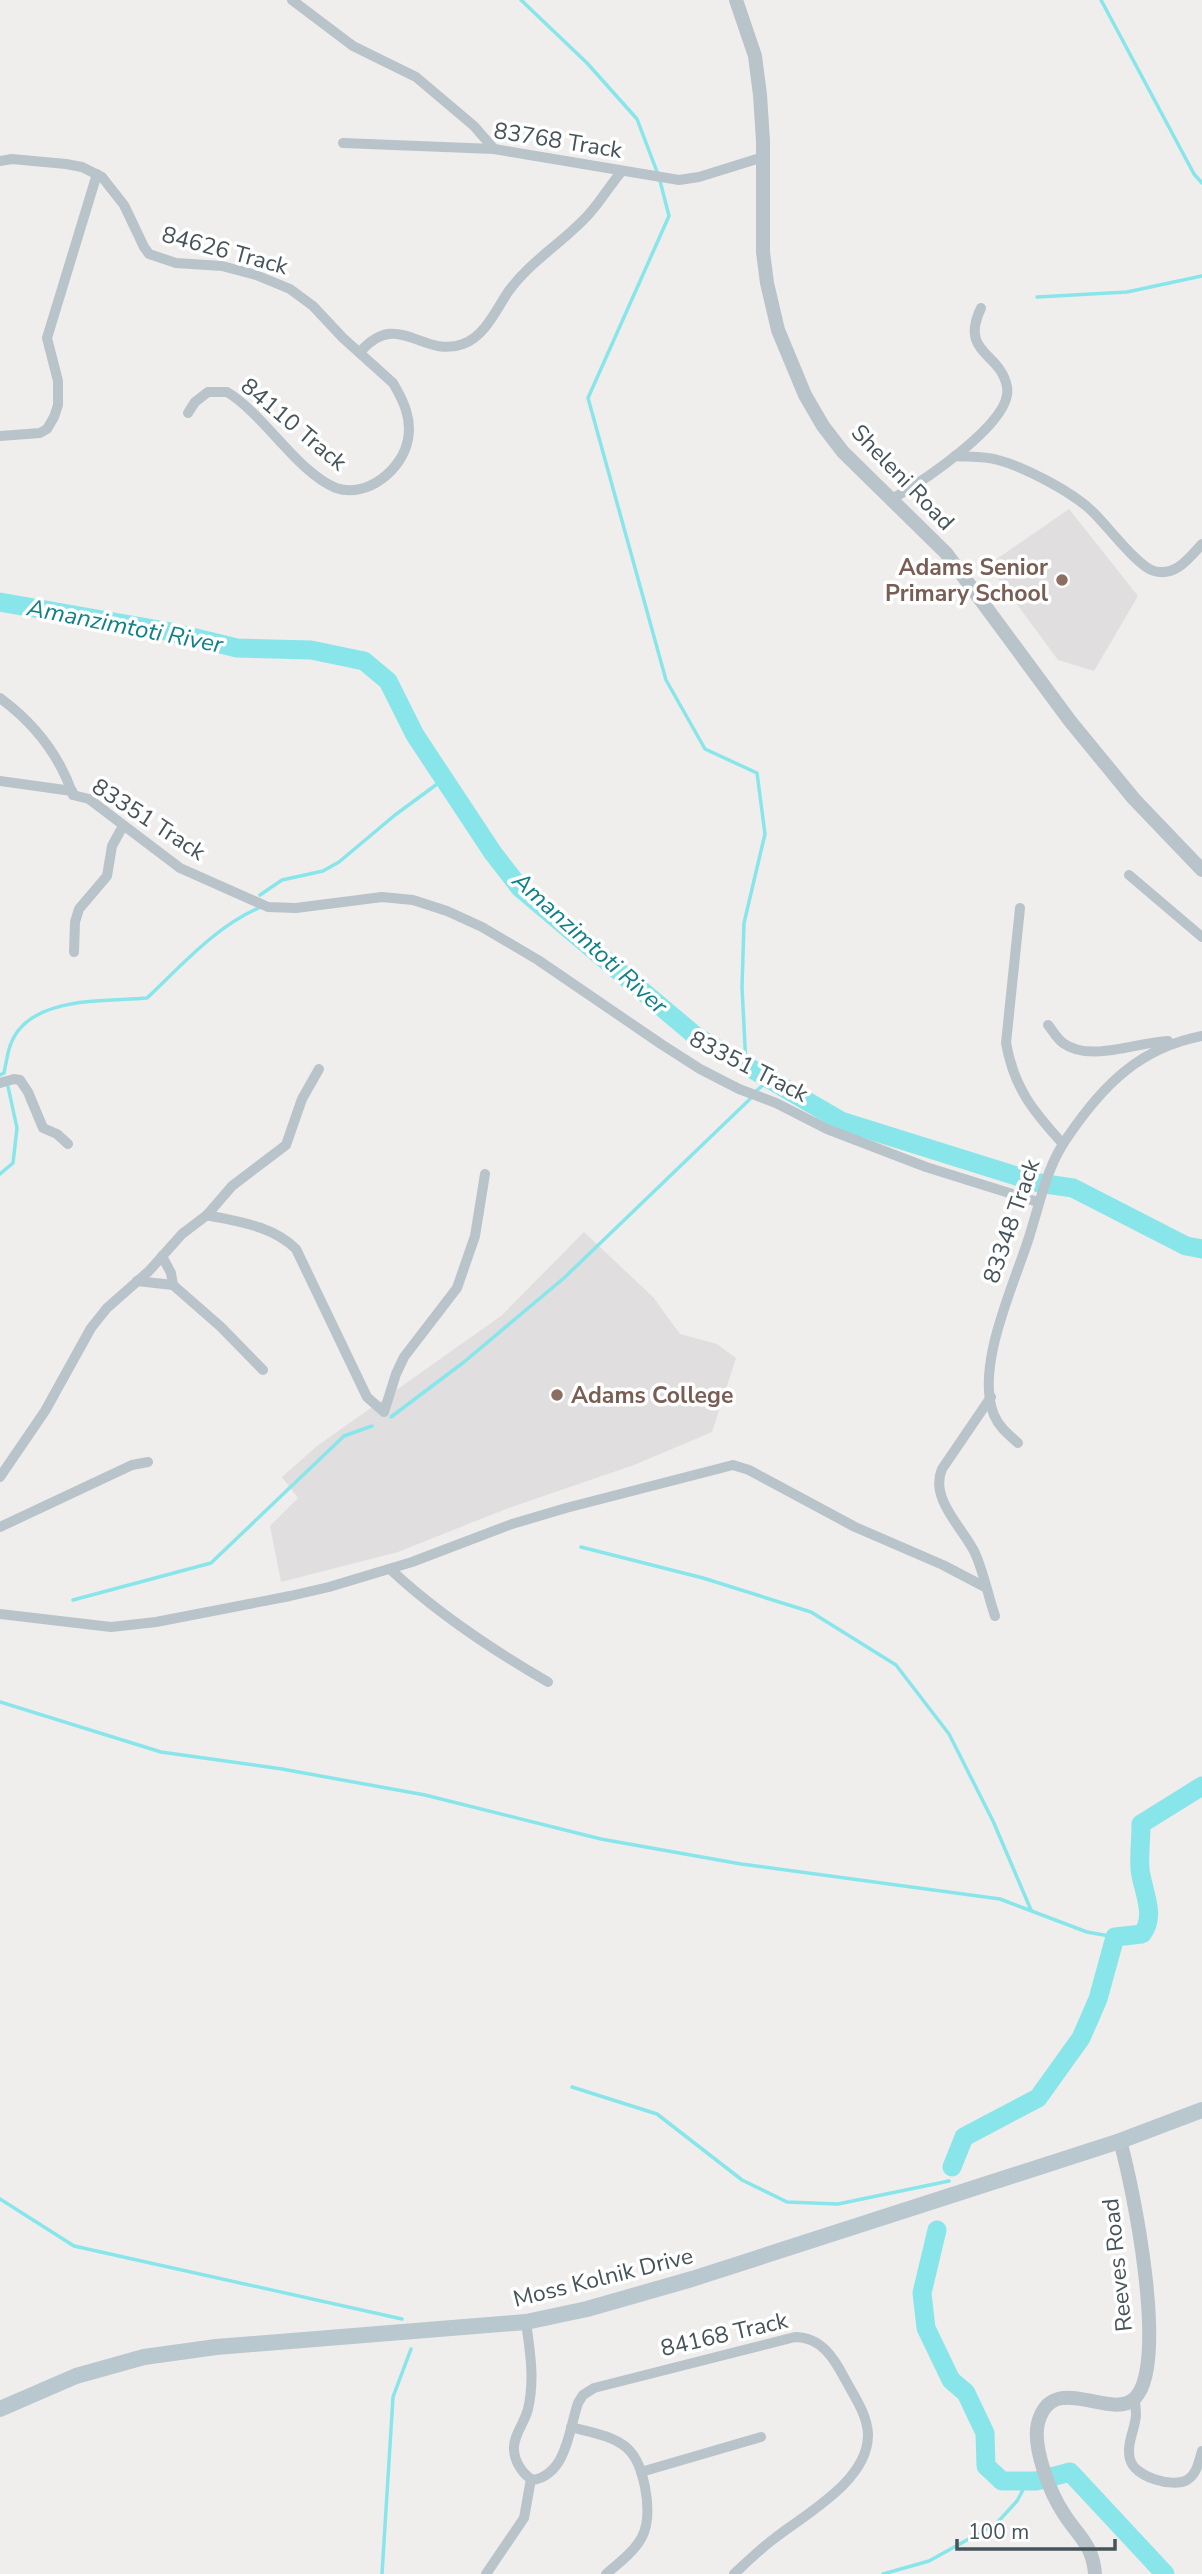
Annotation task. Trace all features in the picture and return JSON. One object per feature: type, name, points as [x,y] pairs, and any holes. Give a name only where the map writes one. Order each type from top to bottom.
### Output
[{"type":"main road","name":"Moss Kolnik Drive","points":[[0,2409],[76,2375],[111,2364],[154,2356],[216,2347],[526,2322],[587,2309],[692,2279],[1120,2141],[1202,2109]]},
{"type":"street","points":[[292,0],[353,46],[416,77],[474,126],[494,149]]},
{"type":"street","name":"Sheleni Road","points":[[736,0],[755,56],[761,94],[763,252],[766,283],[778,330],[805,395],[823,426],[843,452],[922,528],[968,581],[1070,721],[1134,799],[1202,870]]},
{"type":"street","name":"83768 Track","points":[[343,143],[494,149],[679,180],[699,177],[763,158]]},
{"type":"street","points":[[0,160],[66,164],[97,174],[47,338],[58,381],[59,395],[54,417],[47,429],[40,433],[0,436]]},
{"type":"street","points":[[360,352],[372,339],[386,333],[438,345],[460,345],[472,340],[484,329],[516,280],[589,214],[622,171]]},
{"type":"street","name":"84626 Track","points":[[97,174],[117,193],[149,254],[176,263],[222,266],[276,283],[313,306],[360,352]]},
{"type":"street","points":[[892,499],[919,484],[955,456],[1002,412],[1007,399],[1003,377],[976,341],[974,328],[981,308]]},
{"type":"street","name":"84110 Track","points":[[188,413],[195,402],[208,392],[226,393],[252,413],[326,483],[348,490],[366,488],[376,483],[397,464],[408,440],[409,428],[402,398],[393,383],[360,352]]},
{"type":"street","points":[[955,456],[998,460],[1073,495],[1149,570],[1163,572],[1182,566],[1202,544]]},
{"type":"street","points":[[0,698],[33,727],[54,753],[73,794]]},
{"type":"street","name":"83351 Track","points":[[0,781],[72,791],[73,794],[89,799],[180,868],[268,907],[296,908],[382,897],[412,900],[447,911],[538,960],[661,1044],[739,1089],[776,1103],[827,1129],[926,1167],[1038,1202]]},
{"type":"street","points":[[74,952],[75,922],[79,909],[107,876],[112,846],[123,826]]},
{"type":"street","points":[[1129,875],[1202,937]]},
{"type":"street","points":[[1020,908],[1006,1043],[1009,1063],[1019,1089],[1063,1144]]},
{"type":"street","points":[[1048,1026],[1064,1044],[1102,1052],[1154,1042],[1176,1042]]},
{"type":"street","name":"83348 Track","points":[[1018,1443],[1000,1425],[993,1412],[990,1397],[992,1349],[1050,1169],[1063,1144],[1123,1071],[1158,1048],[1202,1036]]},
{"type":"street","points":[[0,1477],[45,1411],[91,1328],[107,1308],[182,1234],[207,1214],[232,1186],[286,1145],[302,1100],[318,1069]]},
{"type":"street","points":[[0,1083],[16,1078],[20,1080],[43,1128],[57,1134],[68,1144]]},
{"type":"street","points":[[207,1214],[258,1227],[283,1239],[296,1249],[366,1397],[384,1412],[404,1357],[457,1288],[475,1236],[485,1174]]},
{"type":"street","points":[[162,1256],[171,1273],[173,1284]]},
{"type":"street","points":[[137,1281],[173,1284],[213,1319],[263,1370]]},
{"type":"street","points":[[990,1397],[942,1469],[939,1480],[945,1503],[977,1557],[995,1616]]},
{"type":"street","points":[[0,1527],[132,1465],[148,1462]]},
{"type":"street","points":[[0,1614],[111,1626],[131,1625],[303,1593],[390,1569],[512,1524],[733,1465],[758,1474],[855,1527],[943,1565],[985,1587]]},
{"type":"street","points":[[390,1569],[424,1600],[470,1634],[548,1682]]},
{"type":"street","name":"Reeves Road","points":[[1120,2141],[1139,2222],[1147,2288],[1147,2364],[1142,2388],[1135,2399]]},
{"type":"street","points":[[486,2574],[524,2518],[531,2479],[519,2466],[513,2445],[527,2413],[532,2391],[533,2371],[526,2322]]},
{"type":"street","name":"84168 Track","points":[[531,2479],[542,2478],[559,2462],[581,2398],[594,2388],[795,2337],[808,2339],[824,2348],[836,2362],[864,2415],[868,2436],[864,2457],[858,2469],[833,2494],[766,2545],[734,2574]]},
{"type":"street","points":[[1095,2574],[1088,2547],[1077,2529],[1065,2517],[1051,2491],[1040,2455],[1037,2426],[1044,2410],[1056,2399],[1126,2403],[1135,2399],[1136,2414],[1129,2450],[1130,2461],[1136,2471],[1150,2478],[1182,2482],[1194,2473],[1202,2451]]},
{"type":"street","points":[[571,2427],[613,2440],[625,2447],[641,2472],[648,2511],[646,2531],[636,2546],[606,2574]]},
{"type":"street","points":[[641,2472],[761,2437]]},
{"type":"shaded area","name":"Adams Senior Primary School","points":[[1069,509],[1138,596],[1094,671],[1058,660],[988,565]]},
{"type":"shaded area","name":"Adams College","points":[[584,1232],[653,1297],[680,1334],[717,1344],[736,1358],[712,1432],[634,1465],[506,1509],[398,1552],[281,1582],[270,1526],[298,1498],[282,1477],[317,1446],[501,1316]]},
{"type":"waterway","points":[[521,0],[587,63],[637,119],[659,177],[669,216],[588,398],[666,680],[705,749],[757,773],[765,834],[744,923],[742,987],[746,1066]]},
{"type":"waterway","points":[[1101,0],[1194,174],[1202,183]]},
{"type":"waterway","points":[[1037,297],[1127,292],[1202,276]]},
{"type":"waterway","name":"Amanzimtoti River","points":[[0,602],[171,632],[237,648],[311,650],[364,661],[388,681],[415,735],[493,853],[520,888],[697,1037],[841,1121],[1039,1183],[1073,1188],[1186,1246],[1202,1249]]},
{"type":"waterway","points":[[260,895],[282,880],[323,871],[339,862],[395,815],[444,779]]},
{"type":"waterway","points":[[0,1075],[4,1073],[10,1046],[19,1029],[33,1018],[50,1009],[69,1004],[147,998],[215,935],[229,924],[261,907]]},
{"type":"waterway","points":[[755,1092],[770,1079]]},
{"type":"waterway","points":[[0,1174],[13,1163],[17,1128],[7,1082]]},
{"type":"waterway","points":[[391,1417],[464,1362],[564,1278],[750,1099]]},
{"type":"waterway","points":[[73,1600],[211,1563],[344,1436],[372,1426]]},
{"type":"waterway","points":[[581,1547],[703,1578],[811,1612],[896,1665],[949,1734],[993,1821],[1031,1910]]},
{"type":"waterway","points":[[0,1702],[161,1752],[282,1769],[425,1795],[601,1839],[741,1864],[1000,1899],[1087,1932],[1115,1937]]},
{"type":"waterway","name":"Amanzimtoti River","points":[[952,2167],[964,2137],[1038,2098],[1081,2038],[1098,1999],[1115,1937],[1142,1934],[1146,1927],[1148,1911],[1140,1869],[1141,1824],[1202,1786]]},
{"type":"waterway","points":[[572,2087],[657,2114],[742,2180],[787,2202],[838,2204],[949,2181]]},
{"type":"waterway","points":[[0,2199],[74,2246],[402,2319]]},
{"type":"waterway","points":[[937,2230],[922,2293],[926,2328],[951,2380],[966,2393],[985,2433],[986,2466],[1002,2481],[1036,2481],[1070,2472],[1165,2574]]},
{"type":"waterway","points":[[382,2574],[393,2397],[411,2349]]},
{"type":"waterway","points":[[883,2574],[929,2561],[996,2524],[1031,2481]]},
{"type":"place","name":"Adams Senior Primary School","points":[[1062,580]]},
{"type":"place","name":"Adams College","points":[[557,1395]]}]
